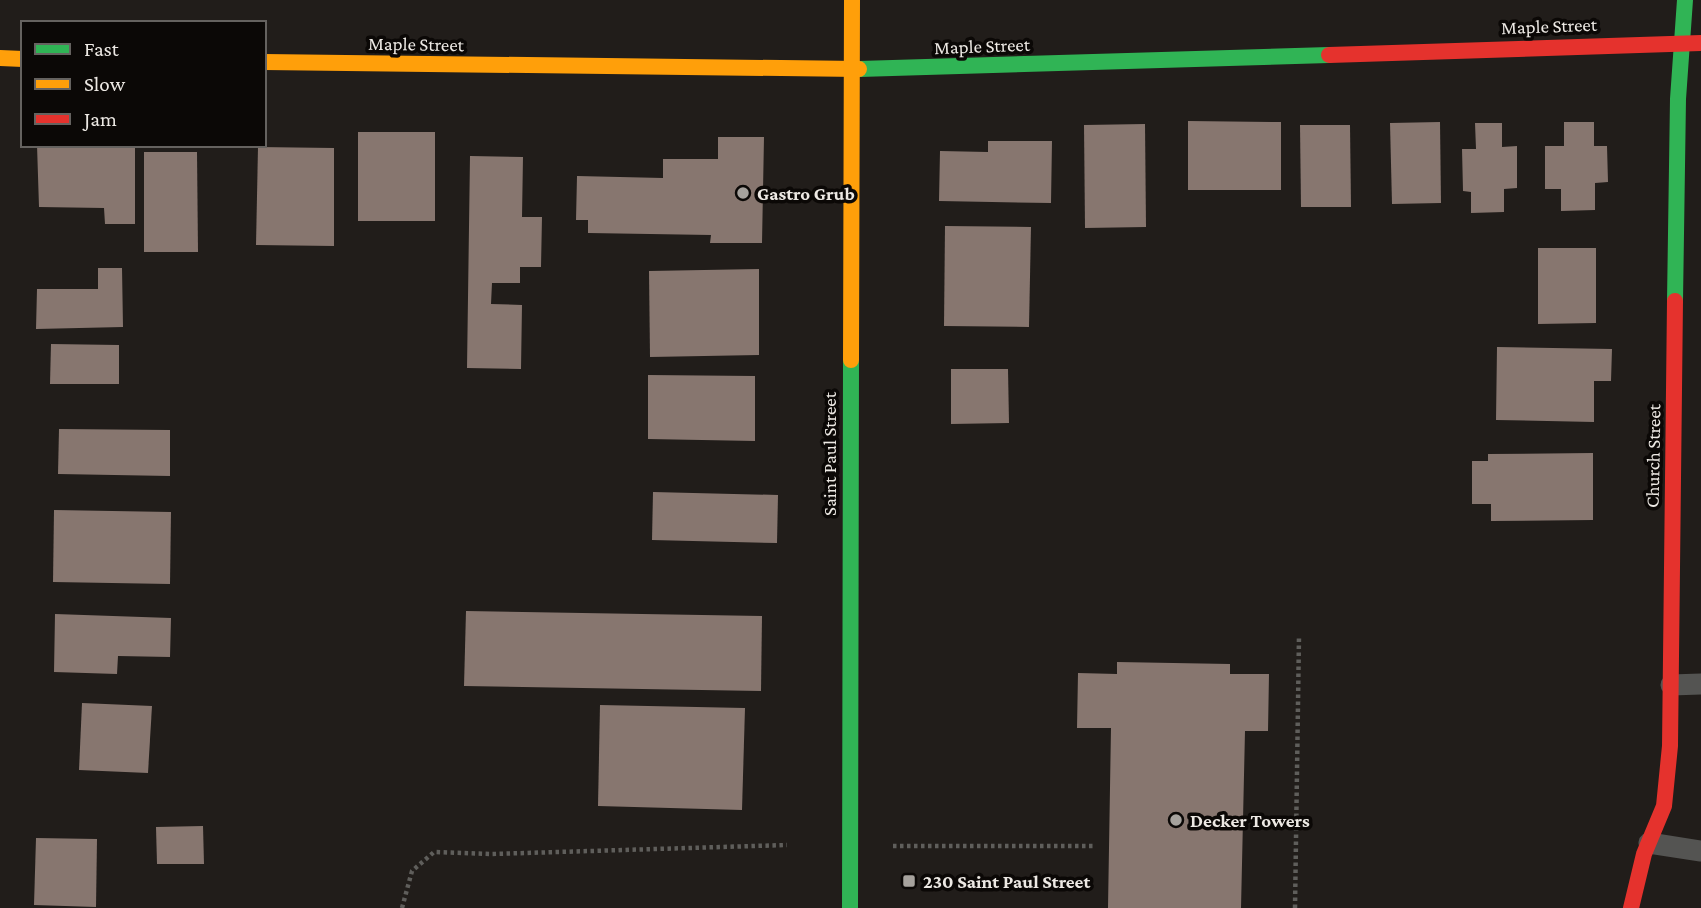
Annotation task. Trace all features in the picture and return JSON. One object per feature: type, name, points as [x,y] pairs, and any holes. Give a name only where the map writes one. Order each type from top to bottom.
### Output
[{"type":"street","name":"Saint Paul Street","points":[[850,908],[852,0]]},
{"type":"street","name":"Church Street","points":[[1631,908],[1644,854],[1664,806],[1670,746],[1678,99],[1685,0]]},
{"type":"street","name":"Maple Street","points":[[266,62],[921,69],[1701,43]]},
{"type":"street","points":[[0,58],[21,59]]},
{"type":"lane","points":[[1671,685],[1701,684]]},
{"type":"lane","points":[[1649,843],[1701,851]]},
{"type":"path","points":[[1295,908],[1299,636]]},
{"type":"path","points":[[402,908],[412,871],[434,852],[492,854],[787,845]]},
{"type":"path","points":[[889,846],[1096,846]]},
{"type":"building","points":[[1188,121],[1281,122],[1281,190],[1188,190]]},
{"type":"building","points":[[1440,122],[1441,203],[1392,204],[1390,123]]},
{"type":"building","points":[[1564,122],[1594,122],[1594,146],[1607,146],[1608,182],[1595,183],[1595,210],[1561,211],[1561,189],[1545,189],[1545,146],[1564,146]]},
{"type":"building","points":[[1475,123],[1502,123],[1502,147],[1517,146],[1517,188],[1504,189],[1504,212],[1471,213],[1471,192],[1463,191],[1462,149],[1476,149]]},
{"type":"building","points":[[1145,124],[1146,227],[1085,228],[1084,125]]},
{"type":"building","points":[[1300,125],[1350,125],[1351,207],[1301,207]]},
{"type":"building","points":[[358,132],[435,132],[435,221],[358,221]]},
{"type":"building","points":[[718,137],[764,137],[762,243],[710,243],[711,235],[588,233],[588,220],[576,220],[577,176],[663,178],[663,159],[718,159]]},
{"type":"building","points":[[988,141],[1052,141],[1051,203],[939,201],[940,151],[988,152]]},
{"type":"building","points":[[37,147],[135,147],[135,224],[105,224],[104,208],[39,207]]},
{"type":"building","points":[[258,147],[334,148],[334,246],[256,245]]},
{"type":"building","points":[[144,152],[197,152],[198,252],[144,252]]},
{"type":"building","points":[[470,156],[523,157],[522,217],[542,217],[541,267],[520,267],[520,283],[492,283],[491,304],[522,305],[521,369],[467,368]]},
{"type":"building","points":[[945,226],[1031,227],[1029,327],[944,326]]},
{"type":"building","points":[[1538,248],[1596,248],[1596,323],[1538,324]]},
{"type":"building","points":[[98,268],[122,268],[123,327],[36,329],[37,289],[98,289]]},
{"type":"building","points":[[759,269],[759,355],[650,357],[649,271]]},
{"type":"building","points":[[51,344],[119,345],[119,384],[50,384]]},
{"type":"building","points":[[1497,347],[1612,349],[1611,381],[1594,381],[1594,422],[1496,420]]},
{"type":"building","points":[[951,369],[1008,369],[1009,423],[951,424]]},
{"type":"building","points":[[648,375],[755,376],[755,441],[648,439]]},
{"type":"building","points":[[59,429],[170,430],[170,476],[58,474]]},
{"type":"building","points":[[1593,453],[1593,520],[1491,521],[1491,504],[1472,504],[1472,461],[1488,461],[1488,454]]},
{"type":"building","points":[[653,492],[778,495],[777,543],[652,540]]},
{"type":"building","points":[[54,510],[171,512],[170,584],[53,582]]},
{"type":"building","points":[[466,611],[762,616],[761,691],[464,686]]},
{"type":"building","points":[[55,614],[171,618],[170,657],[118,656],[117,674],[54,672]]},
{"type":"building","name":"Decker Towers","points":[[1117,662],[1230,664],[1230,674],[1269,674],[1268,731],[1245,731],[1241,908],[1108,908],[1111,728],[1077,728],[1078,673],[1117,674]]},
{"type":"building","points":[[82,703],[152,706],[148,773],[79,770]]},
{"type":"building","points":[[600,705],[745,708],[742,810],[598,806]]},
{"type":"building","points":[[203,826],[204,864],[157,864],[156,827]]},
{"type":"building","points":[[36,838],[97,839],[96,907],[34,905]]},
{"type":"traffic: fast","points":[[1675,301],[1678,99],[1685,0]]},
{"type":"traffic: fast","points":[[859,69],[1329,55]]},
{"type":"traffic: fast","points":[[850,908],[851,360]]},
{"type":"traffic: slow","points":[[851,360],[852,0]]},
{"type":"traffic: slow","points":[[0,58],[21,59]]},
{"type":"traffic: slow","points":[[266,62],[859,69]]},
{"type":"traffic: jam","points":[[1329,55],[1701,43]]},
{"type":"traffic: jam","points":[[1631,908],[1644,854],[1664,806],[1670,746],[1675,301]]},
{"type":"place","name":"Gastro Grub","points":[[743,193]]},
{"type":"place","name":"Decker Towers","points":[[1176,820]]},
{"type":"place","name":"230 Saint Paul Street","points":[[909,881]]}]
